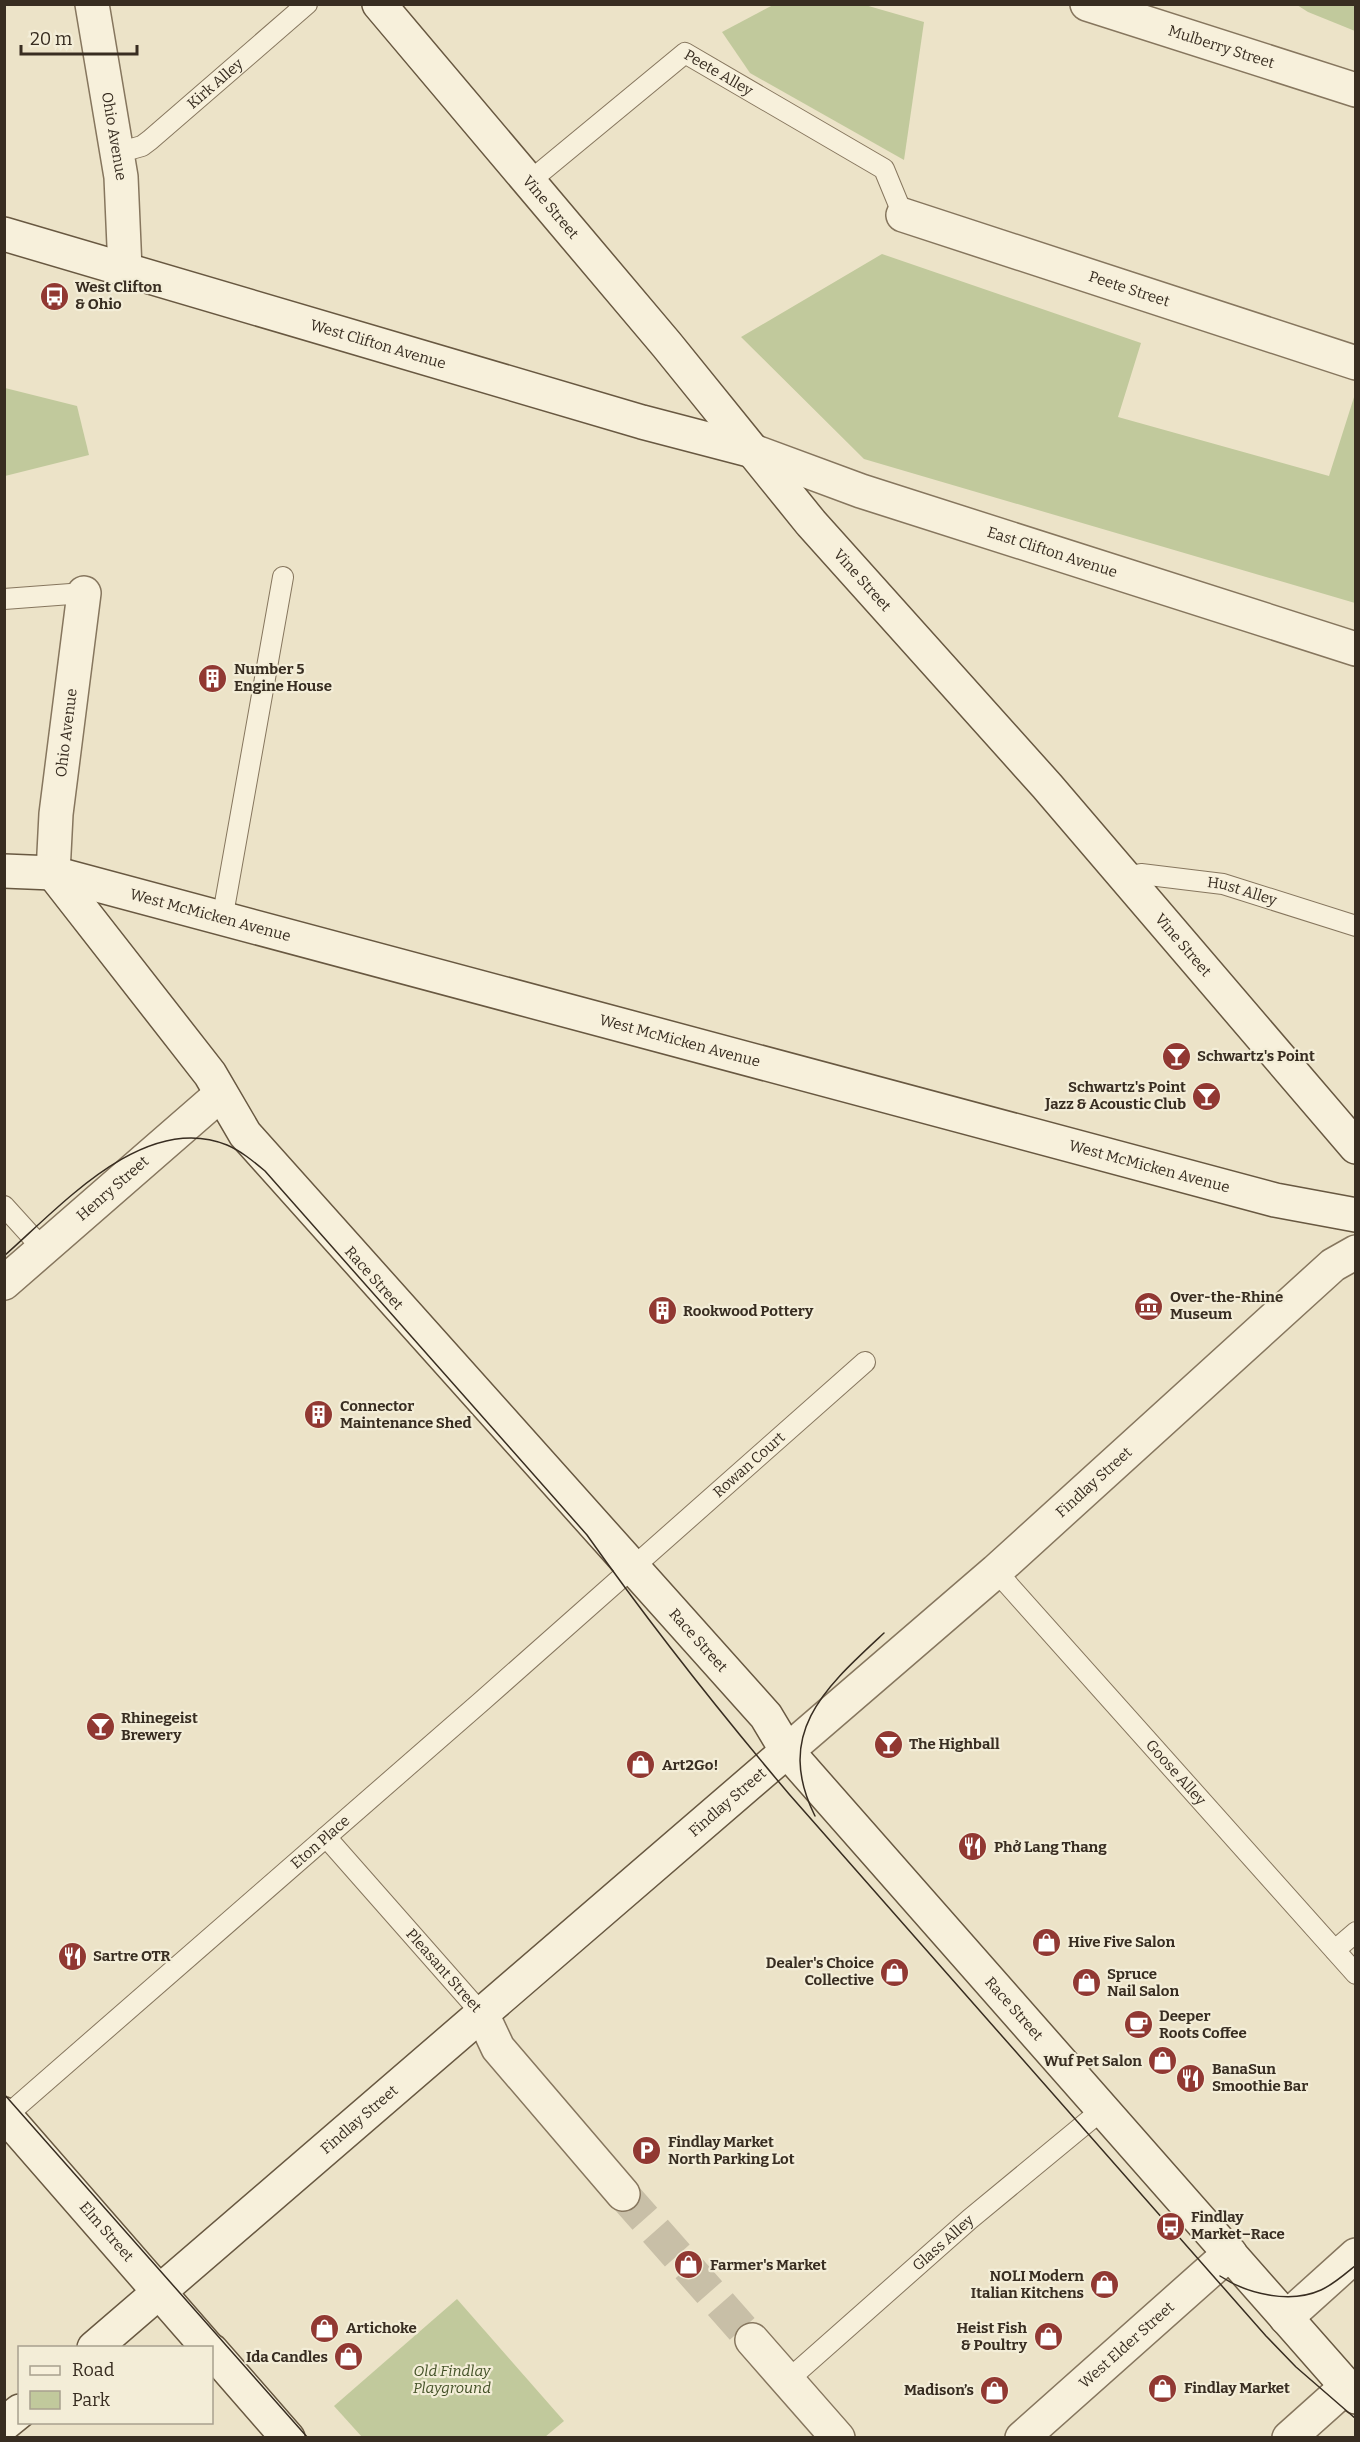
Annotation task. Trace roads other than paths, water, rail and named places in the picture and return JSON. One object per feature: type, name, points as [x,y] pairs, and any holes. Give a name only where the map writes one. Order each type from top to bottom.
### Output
[{"type":"street","name":"Ohio Avenue","points":[[92,4],[121,177],[125,269]]},
{"type":"street","name":"Vine Street","points":[[379,4],[531,182],[811,523],[1126,877],[1356,1147]]},
{"type":"street","name":"Mulberry Street","points":[[1087,4],[1356,90]]},
{"type":"street","name":"Peete Street","points":[[903,215],[1356,363]]},
{"type":"street","name":"West Clifton Avenue","points":[[4,234],[642,422],[753,451]]},
{"type":"street","name":"East Clifton Avenue","points":[[753,451],[861,491],[1356,649]]},
{"type":"street","name":"Ohio Avenue","points":[[53,873],[56,813],[84,592]]},
{"type":"street","name":"West McMicken Avenue","points":[[4,871],[53,873],[1275,1200],[1356,1215]]},
{"type":"street","name":"Race Street","points":[[53,873],[210,1074],[245,1134],[766,1716],[787,1751],[1351,2392]]},
{"type":"street","name":"Henry Street","points":[[4,1283],[221,1094]]},
{"type":"street","name":"Findlay Street","points":[[96,2346],[996,1571],[1333,1265],[1356,1252]]},
{"type":"street","name":"Pleasant Street","points":[[482,2014],[498,2048],[623,2194]]},
{"type":"street","name":"Elm Street","points":[[5,2115],[206,2346]]},
{"type":"street","name":"West Elder Street","points":[[1022,2438],[1230,2253]]},
{"type":"street","points":[[1286,2318],[1356,2255]]},
{"type":"street","points":[[752,2340],[838,2438]]},
{"type":"street","points":[[213,2353],[288,2438]]},
{"type":"street","points":[[1289,2438],[1351,2392]]},
{"type":"street","points":[[4,2424],[18,2413]]},
{"type":"lane","name":"Kirk Alley","points":[[117,153],[142,146],[150,140],[307,4]]},
{"type":"lane","name":"Peete Alley","points":[[531,182],[685,53],[884,169],[903,215]]},
{"type":"lane","points":[[222,920],[283,577]]},
{"type":"lane","points":[[4,599],[84,592]]},
{"type":"lane","name":"Hust Alley","points":[[1126,877],[1141,874],[1223,884],[1356,926]]},
{"type":"lane","points":[[4,1206],[43,1249]]},
{"type":"lane","name":"Rowan Court","points":[[634,1566],[865,1362]]},
{"type":"lane","name":"Eton Place","points":[[5,2115],[634,1566]]},
{"type":"lane","name":"Goose Alley","points":[[996,1571],[1356,1974]]},
{"type":"lane","name":"Pleasant Street","points":[[326,1837],[482,2014]]},
{"type":"lane","points":[[1335,1950],[1356,1932]]},
{"type":"lane","name":"Glass Alley","points":[[788,2380],[970,2219],[1102,2110]]},
{"type":"tunnel","points":[[623,2194],[752,2340]]},
{"type":"tram line","points":[[4,1256],[77,1190],[105,1169],[135,1152],[165,1141],[196,1138],[227,1145],[242,1153],[265,1171],[587,1535],[685,1666],[789,1794],[1266,2336],[1296,2367],[1356,2419]]},
{"type":"tram line","points":[[815,1816],[804,1786],[800,1759],[803,1735],[812,1713],[826,1692],[843,1672],[884,1633]]},
{"type":"tram line","points":[[4,2094],[308,2438]]},
{"type":"tram line","points":[[1220,2276],[1256,2292],[1296,2296],[1326,2288],[1356,2265]]},
{"type":"place","name":"West Clifton & Ohio","points":[[54,296]]},
{"type":"place","name":"Number 5 Engine House","points":[[213,678]]},
{"type":"place","name":"Schwartz's Point","points":[[1176,1056]]},
{"type":"place","name":"Schwartz's Point Jazz & Acoustic Club","points":[[1207,1096]]},
{"type":"place","name":"Over-the-Rhine Museum","points":[[1149,1306]]},
{"type":"place","name":"Rookwood Pottery","points":[[662,1311]]},
{"type":"place","name":"Connector Maintenance Shed","points":[[319,1415]]},
{"type":"place","name":"Rhinegeist Brewery","points":[[100,1727]]},
{"type":"place","name":"The Highball","points":[[888,1744]]},
{"type":"place","name":"Art2Go!","points":[[641,1765]]},
{"type":"place","name":"Phở Lang Thang","points":[[973,1847]]},
{"type":"place","name":"Hive Five Salon","points":[[1047,1942]]},
{"type":"place","name":"Sartre OTR","points":[[72,1956]]},
{"type":"place","name":"Dealer's Choice Collective","points":[[895,1972]]},
{"type":"place","name":"Spruce Nail Salon","points":[[1086,1983]]},
{"type":"place","name":"Deeper Roots Coffee","points":[[1138,2025]]},
{"type":"place","name":"Wuf Pet Salon","points":[[1163,2061]]},
{"type":"place","name":"BanaSun Smoothie Bar","points":[[1191,2078]]},
{"type":"place","name":"Findlay Market North Parking Lot","points":[[647,2151]]},
{"type":"place","name":"Findlay Market–Race","points":[[1170,2226]]},
{"type":"place","name":"Farmer's Market","points":[[689,2265]]},
{"type":"place","name":"NOLI Modern Italian Kitchens","points":[[1105,2285]]},
{"type":"place","name":"Artichoke","points":[[325,2328]]},
{"type":"place","name":"Heist Fish & Poultry","points":[[1048,2337]]},
{"type":"place","name":"Ida Candles","points":[[349,2357]]},
{"type":"place","name":"Findlay Market","points":[[1163,2388]]},
{"type":"place","name":"Madison’s","points":[[995,2390]]},
{"type":"park label","name":"Old Findlay Playground","points":[[452,2380]]}]
